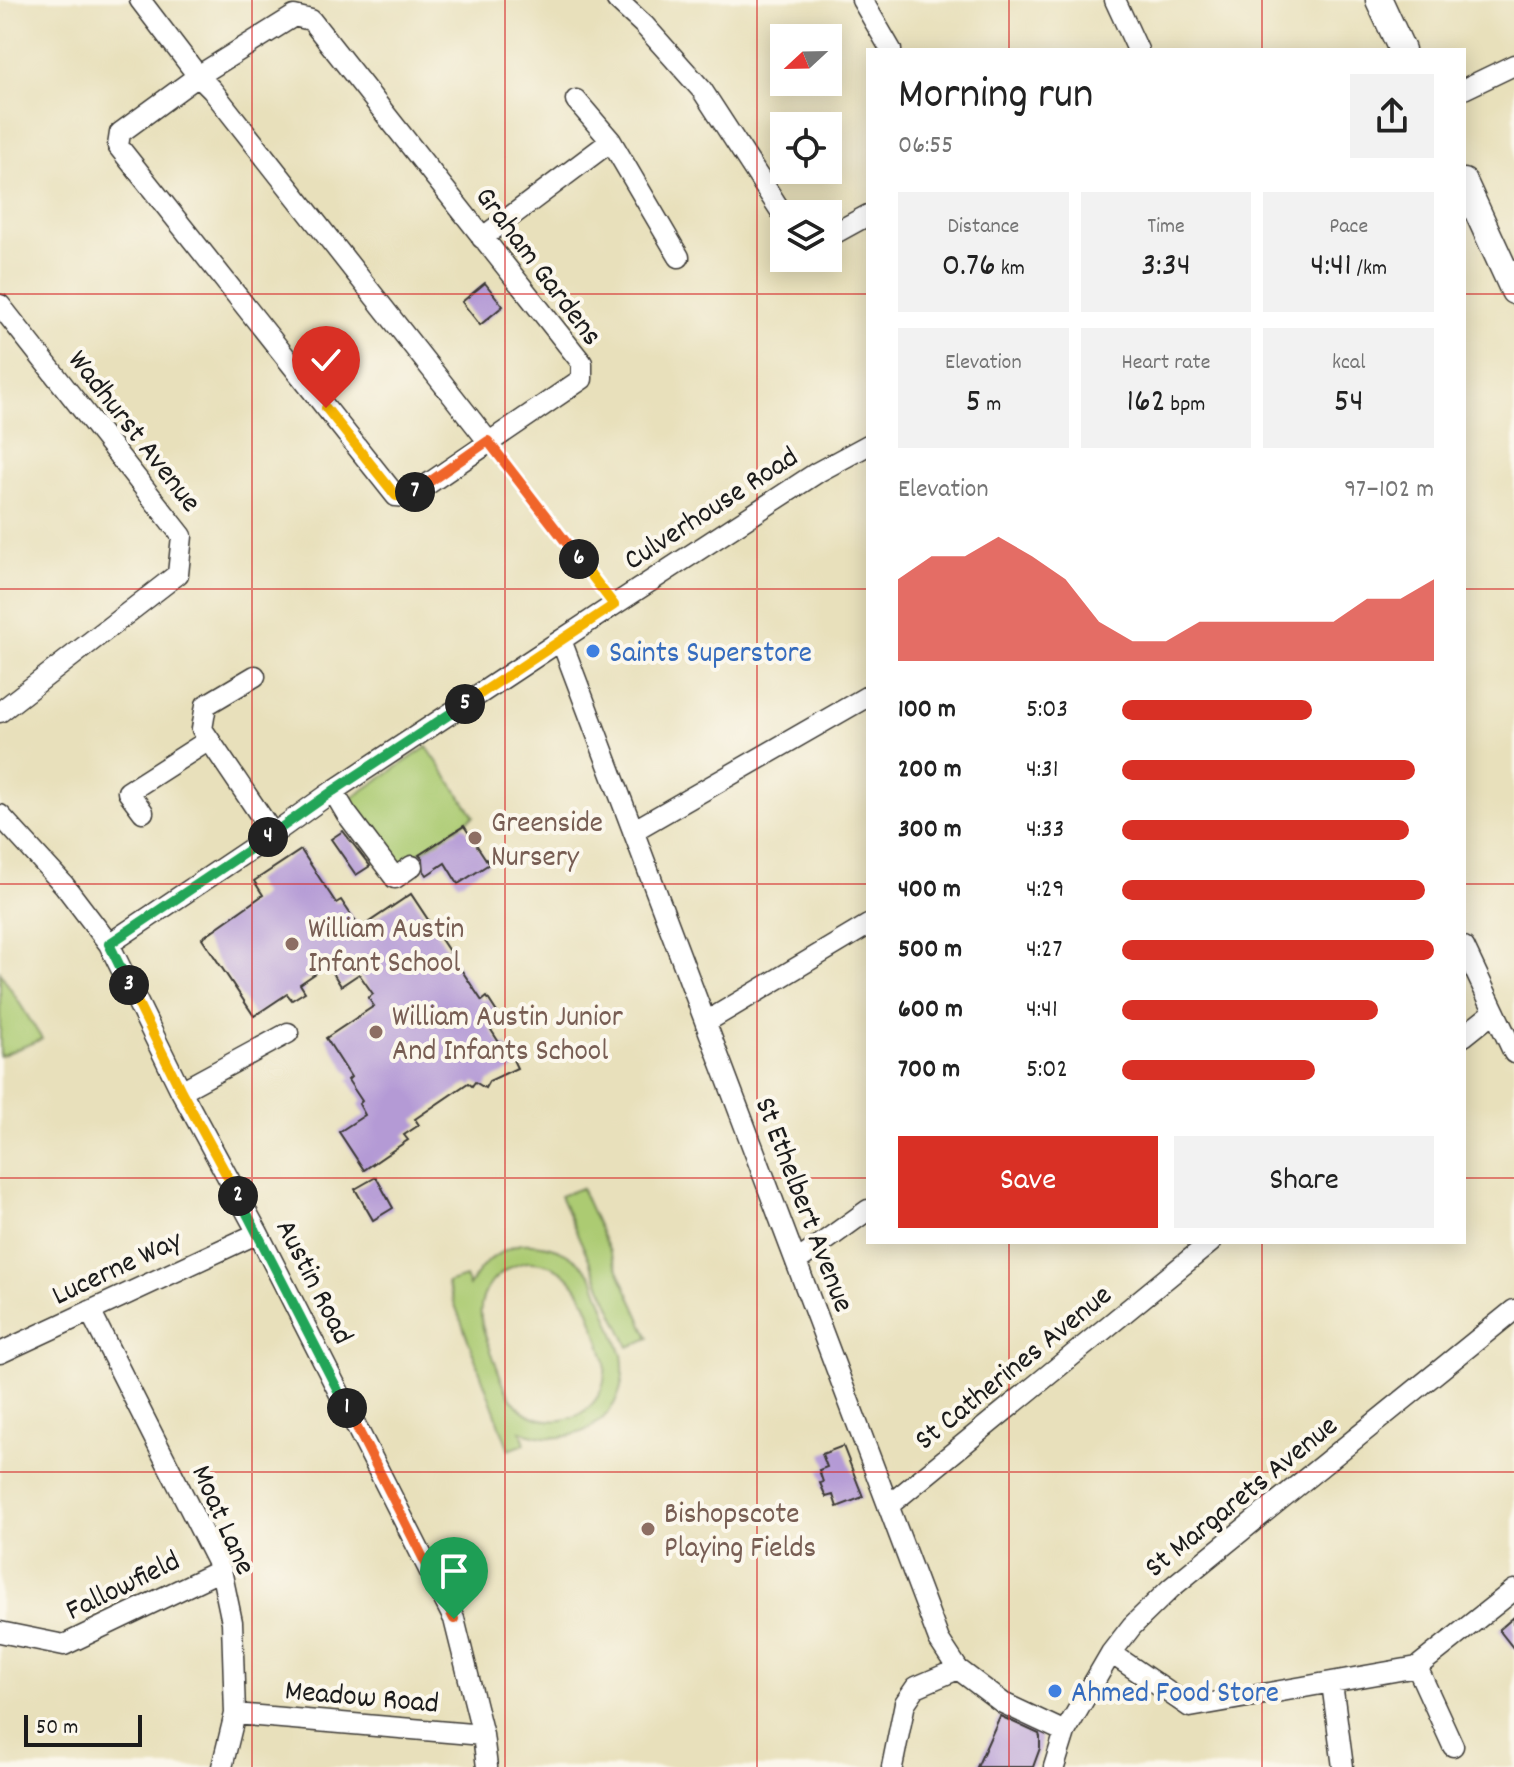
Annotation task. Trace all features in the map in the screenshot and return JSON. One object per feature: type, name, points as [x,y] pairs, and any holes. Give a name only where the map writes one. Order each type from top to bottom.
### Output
[{"type":"main road","points":[[1379,0],[1401,48]]},
{"type":"main road","points":[[1466,186],[1514,291]]},
{"type":"street","points":[[140,0],[488,441]]},
{"type":"street","points":[[617,0],[644,25],[702,90],[774,200]]},
{"type":"street","points":[[862,0],[890,48]]},
{"type":"street","points":[[1115,0],[1137,48]]},
{"type":"street","name":"Graham Gardens","points":[[294,16],[311,20],[582,363],[582,379],[409,497],[396,496],[118,146],[120,133],[198,76],[294,16]]},
{"type":"street","points":[[1466,88],[1514,65]]},
{"type":"street","points":[[576,100],[611,141],[679,257]]},
{"type":"street","points":[[482,238],[611,141]]},
{"type":"street","points":[[842,229],[866,216]]},
{"type":"street","name":"Wadhurst Avenue","points":[[0,305],[182,536],[178,574],[0,712]]},
{"type":"street","name":"Culverhouse Road","points":[[109,944],[614,605],[818,472],[866,446]]},
{"type":"street","name":"St Ethelbert Avenue","points":[[561,640],[939,1640],[958,1669],[1003,1703],[1065,1732]]},
{"type":"street","points":[[255,676],[206,705],[202,729],[273,834]]},
{"type":"street","points":[[633,831],[866,697]]},
{"type":"street","points":[[143,812],[128,792],[209,740]]},
{"type":"street","points":[[333,791],[395,878],[412,866]]},
{"type":"street","name":"Austin Road","points":[[0,815],[64,885],[109,944],[181,1091],[258,1233],[454,1619],[483,1735],[487,1767]]},
{"type":"street","points":[[706,1022],[866,926]]},
{"type":"street","points":[[1466,951],[1514,1053]]},
{"type":"street","points":[[1466,1034],[1494,1012]]},
{"type":"street","points":[[181,1091],[288,1033]]},
{"type":"street","points":[[796,1262],[866,1211]]},
{"type":"street","name":"Lucerne Way","points":[[0,1353],[258,1233]]},
{"type":"street","name":"St Catherines Avenue","points":[[888,1506],[1209,1244]]},
{"type":"street","name":"St Margarets Avenue","points":[[1054,1767],[1065,1732],[1111,1653],[1132,1626],[1171,1588],[1514,1310]]},
{"type":"street","name":"Moat Lane","points":[[90,1311],[221,1570],[232,1622],[235,1714],[222,1767]]},
{"type":"street","name":"Fallowfield","points":[[0,1632],[64,1645],[221,1570]]},
{"type":"street","points":[[1111,1653],[1190,1707],[1417,1667],[1514,1590]]},
{"type":"street","points":[[1417,1667],[1453,1746]]},
{"type":"street","points":[[892,1767],[905,1703],[916,1687],[958,1669]]},
{"type":"street","points":[[1332,1683],[1343,1767]]},
{"type":"street","name":"Meadow Road","points":[[235,1714],[483,1735]]},
{"type":"path","points":[[488,441],[614,605]]},
{"type":"green space","points":[[427,747],[474,816],[395,870],[349,800]]},
{"type":"green space","points":[[0,972],[42,1039],[0,1056]]},
{"type":"green space","points":[[581,1188],[649,1338],[629,1347],[560,1196]]},
{"type":"green space","points":[[532,1244],[553,1248],[572,1257],[587,1271],[594,1280],[622,1355],[623,1377],[618,1396],[609,1412],[596,1424],[580,1433],[561,1437],[542,1437],[521,1431],[525,1444],[509,1450],[447,1283],[465,1277],[469,1286],[484,1265],[512,1247]],"holes":[[[527,1262],[546,1264],[561,1271],[581,1294],[605,1359],[604,1380],[596,1398],[579,1414],[559,1420],[530,1415],[511,1398],[482,1324],[482,1302],[498,1276]]]},
{"type":"building","points":[[485,283],[503,306],[480,325],[462,302]]},
{"type":"building","points":[[464,826],[489,864],[458,884],[445,863],[427,875],[419,855]]},
{"type":"building","points":[[343,831],[370,866],[356,875],[331,839]]},
{"type":"building","points":[[301,850],[336,903],[341,900],[360,928],[411,894],[482,1001],[487,997],[498,1014],[486,1022],[502,1047],[506,1045],[517,1068],[489,1081],[485,1088],[475,1082],[472,1086],[468,1083],[415,1119],[419,1125],[404,1135],[408,1140],[364,1170],[339,1132],[365,1115],[359,1104],[362,1101],[326,1038],[374,1006],[368,998],[373,994],[359,974],[341,986],[328,965],[300,984],[305,992],[292,1000],[287,994],[254,1016],[202,938],[263,895],[254,881]]},
{"type":"building","points":[[376,1177],[393,1208],[373,1220],[355,1189]]},
{"type":"building","points":[[843,1446],[863,1497],[837,1507],[833,1495],[826,1497],[819,1470],[827,1467],[822,1454]]},
{"type":"building","points":[[1514,1617],[1514,1649],[1499,1630]]},
{"type":"building","points":[[1000,1716],[1039,1734],[1040,1748],[1033,1767],[977,1767]]},
{"type":"place","name":"Saints Superstore","points":[[593,651]]},
{"type":"place","name":"Greenside Nursery","points":[[475,838]]},
{"type":"place","name":"William Austin Infant School","points":[[292,944]]},
{"type":"place","name":"William Austin Junior And Infants School","points":[[376,1032]]},
{"type":"place","name":"Bishopscote Playing Fields","points":[[648,1529]]},
{"type":"place","name":"Ahmed Food Store","points":[[1055,1691]]},
{"type":"route","points":[[326,408],[396,496],[409,497],[488,441],[614,605],[109,944],[181,1091],[258,1233],[454,1619]]}]
